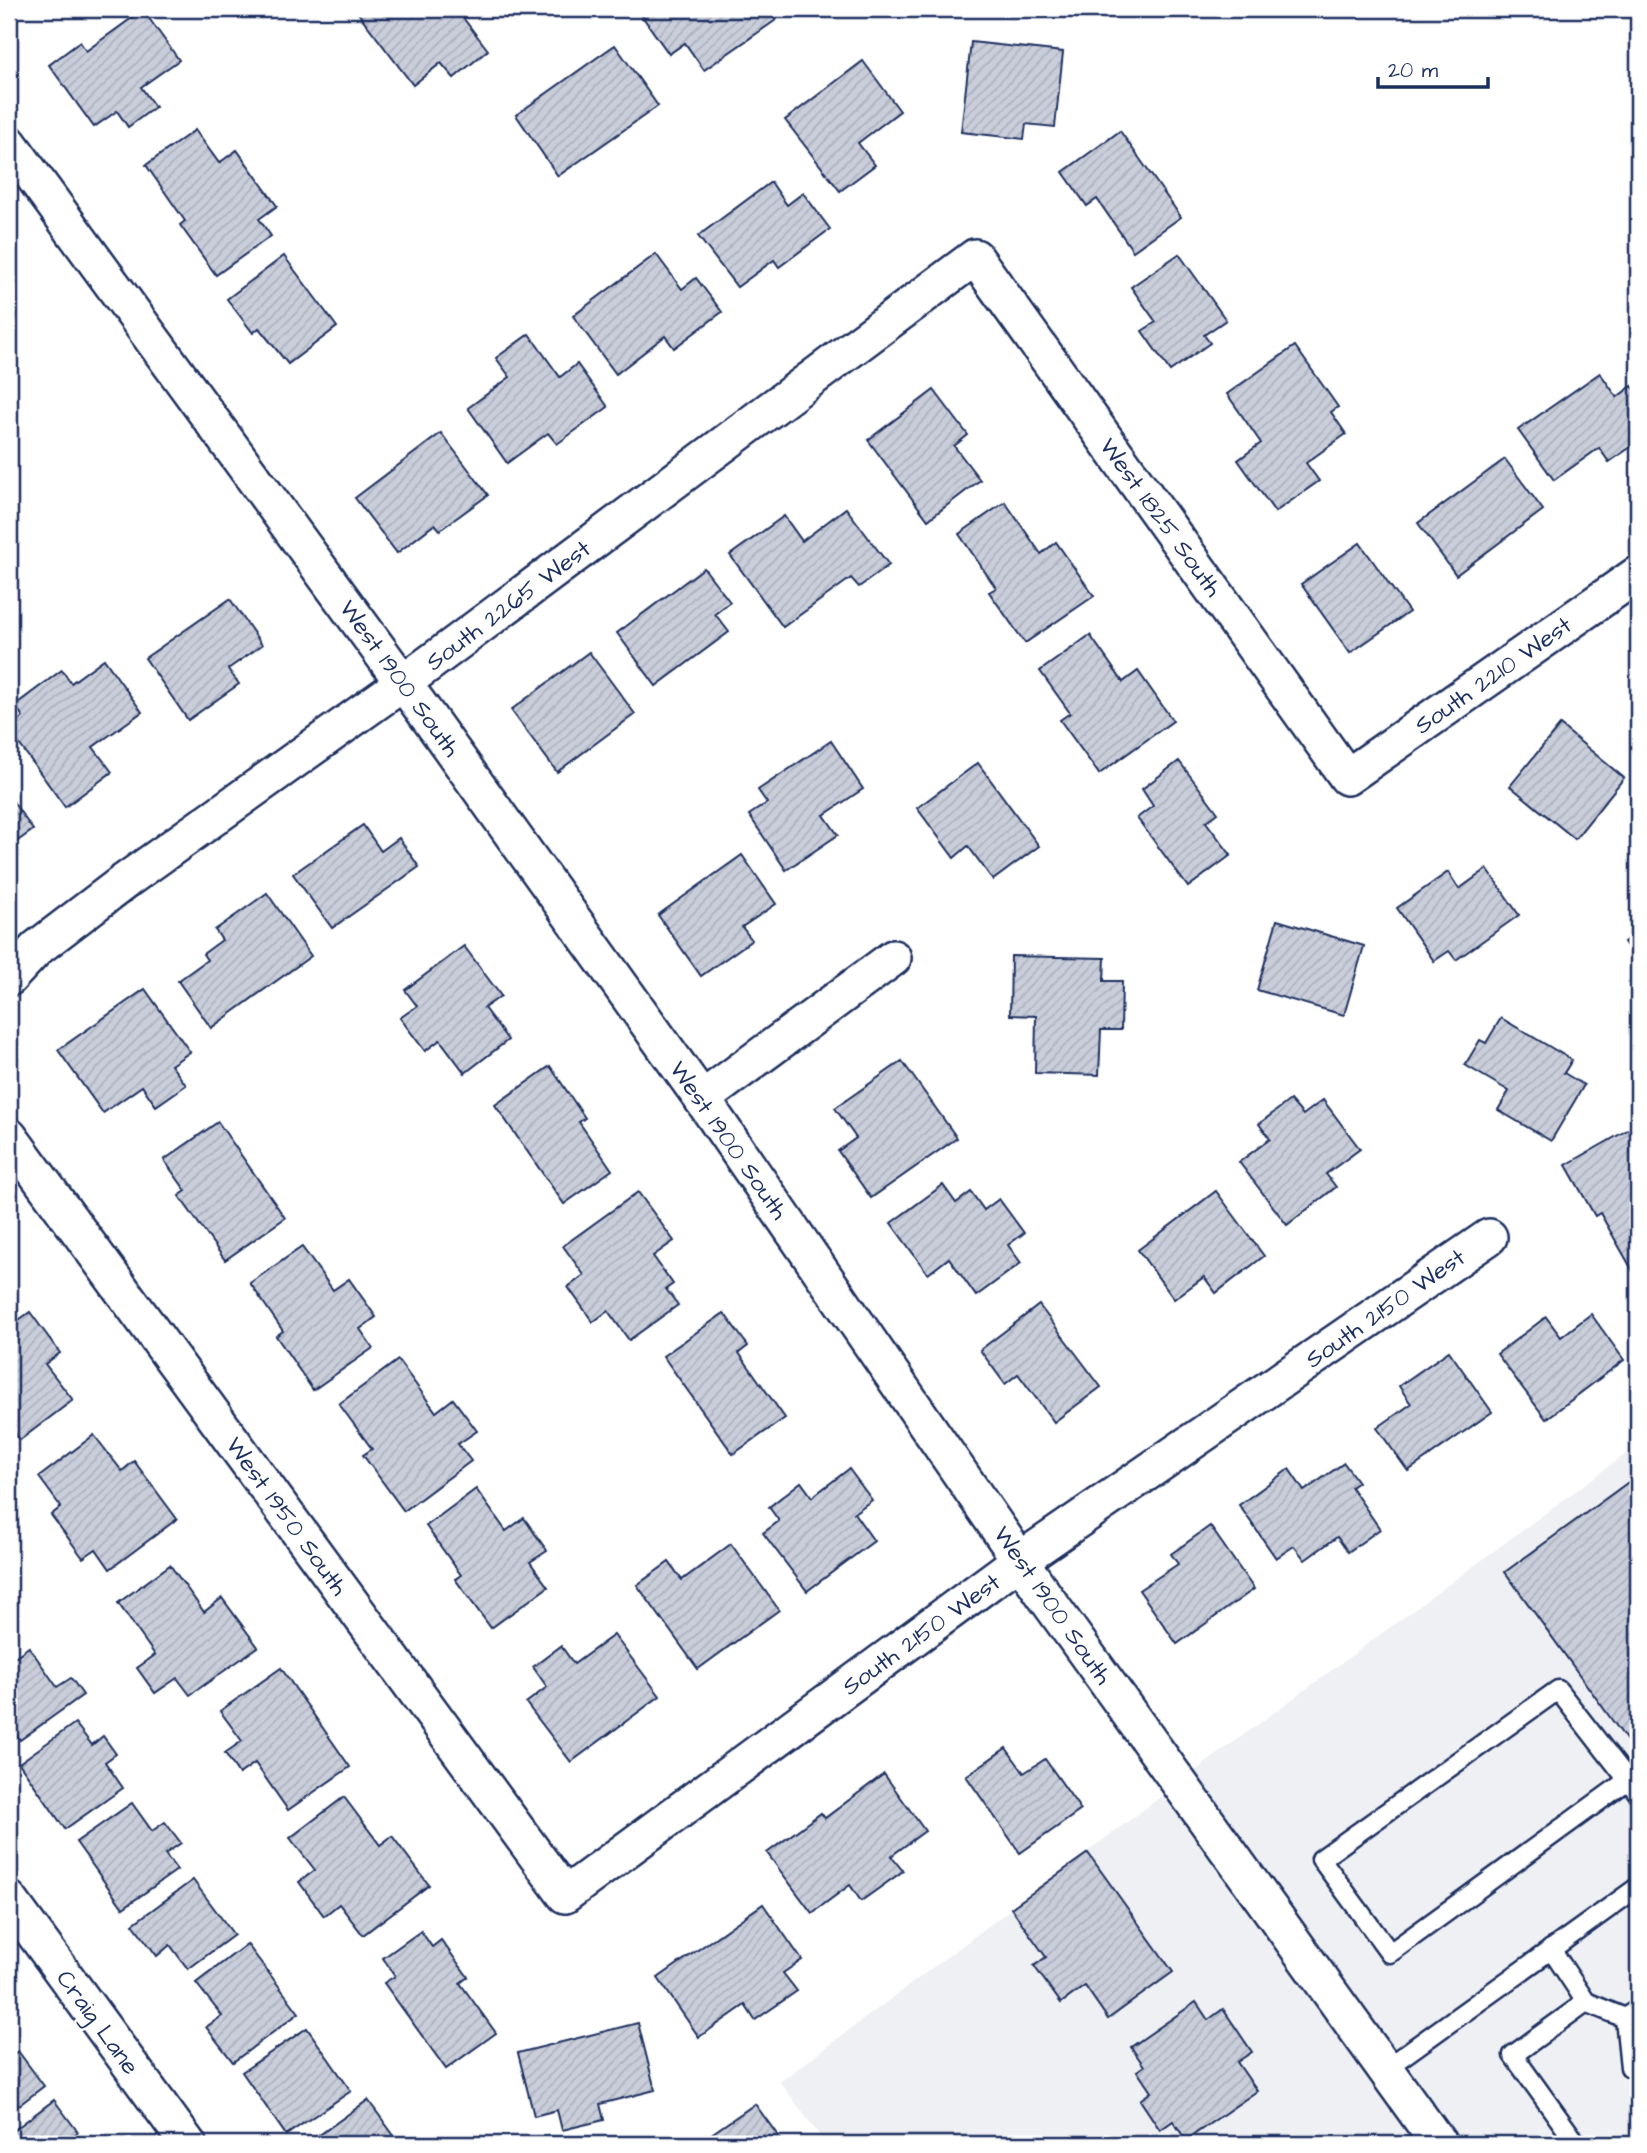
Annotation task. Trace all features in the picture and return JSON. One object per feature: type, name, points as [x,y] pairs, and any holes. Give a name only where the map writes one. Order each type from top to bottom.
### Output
[{"type":"street","name":"West 1900 South","points":[[9,143],[199,401],[702,1099],[1020,1560],[1439,2144]]},
{"type":"street","name":"South 2265 West","points":[[9,978],[37,948],[125,881],[402,684],[975,257]]},
{"type":"street","name":"West 1825 South","points":[[975,257],[1347,777]]},
{"type":"street","name":"South 2210 West","points":[[1347,777],[1635,582]]},
{"type":"street","points":[[702,1099],[893,958]]},
{"type":"street","name":"West 1950 South","points":[[9,1136],[565,1895]]},
{"type":"street","name":"South 2150 West","points":[[565,1895],[1020,1560],[1489,1237]]},
{"type":"street","name":"Craig Lane","points":[[9,1899],[188,2144]]},
{"type":"lane","points":[[1558,1689],[1633,1786],[1390,1953],[1321,1859],[1558,1689]]},
{"type":"lane","points":[[1385,2069],[1638,1887]]},
{"type":"lane","points":[[1551,1949],[1586,2001],[1632,2014],[1630,2067]]},
{"type":"lane","points":[[1577,2144],[1513,2055],[1586,2001]]},
{"type":"shaded area","points":[[1638,1445],[1638,2144],[826,2144],[780,2082],[1219,1753]]},
{"type":"building","points":[[355,9],[456,9],[488,50],[454,78],[441,63],[413,85]]},
{"type":"building","points":[[652,9],[769,9],[776,20],[704,70],[685,43],[669,54],[642,16]]},
{"type":"building","points":[[143,10],[179,60],[141,87],[155,107],[128,127],[117,111],[94,127],[49,65],[80,42],[86,51]]},
{"type":"building","points":[[971,42],[1063,52],[1055,127],[1026,124],[1024,139],[961,132]]},
{"type":"building","points":[[615,45],[658,106],[558,176],[516,115]]},
{"type":"building","points":[[863,61],[900,111],[858,143],[875,165],[840,191],[785,120]]},
{"type":"building","points":[[195,130],[219,163],[237,150],[277,206],[259,219],[271,236],[216,275],[180,225],[185,221],[146,165]]},
{"type":"building","points":[[1120,131],[1181,217],[1133,251],[1097,199],[1087,206],[1063,172]]},
{"type":"building","points":[[771,182],[787,205],[803,193],[830,229],[779,267],[774,260],[737,287],[698,236]]},
{"type":"building","points":[[656,254],[682,289],[696,278],[722,312],[674,348],[665,336],[616,374],[573,316]]},
{"type":"building","points":[[1179,254],[1226,320],[1204,335],[1210,343],[1170,371],[1142,331],[1156,322],[1131,287]]},
{"type":"building","points":[[284,256],[337,327],[288,364],[259,328],[253,333],[227,299]]},
{"type":"building","points":[[529,334],[560,377],[577,364],[608,407],[557,444],[548,433],[507,463],[468,408],[510,377],[496,358]]},
{"type":"building","points":[[1295,346],[1338,407],[1331,412],[1346,434],[1306,463],[1319,481],[1275,512],[1238,460],[1261,443],[1227,394]]},
{"type":"building","points":[[1600,373],[1617,397],[1632,386],[1638,394],[1638,442],[1609,462],[1599,448],[1554,480],[1518,430]]},
{"type":"building","points":[[934,390],[968,435],[954,446],[980,480],[928,520],[868,440]]},
{"type":"building","points":[[441,433],[488,495],[440,530],[435,524],[397,553],[355,498]]},
{"type":"building","points":[[1505,459],[1543,510],[1456,575],[1418,523]]},
{"type":"building","points":[[1005,502],[1041,554],[1056,542],[1094,596],[1025,643],[989,592],[996,588],[959,534]]},
{"type":"building","points":[[846,508],[889,565],[859,587],[851,578],[783,627],[730,555],[784,516],[802,541]]},
{"type":"building","points":[[1360,543],[1409,612],[1350,653],[1301,584]]},
{"type":"building","points":[[704,568],[730,602],[715,614],[729,632],[656,686],[617,633]]},
{"type":"building","points":[[230,599],[262,645],[228,669],[239,684],[188,720],[145,658]]},
{"type":"building","points":[[1090,635],[1123,682],[1138,671],[1173,721],[1099,774],[1060,720],[1070,713],[1040,671]]},
{"type":"building","points":[[589,652],[635,714],[557,772],[511,710]]},
{"type":"building","points":[[104,659],[142,712],[93,747],[112,772],[65,807],[9,727],[23,717],[15,705],[62,670],[71,683]]},
{"type":"building","points":[[1560,725],[1624,778],[1575,839],[1510,786]]},
{"type":"building","points":[[831,741],[863,789],[824,815],[838,835],[786,870],[749,815],[767,803],[758,790]]},
{"type":"building","points":[[1179,761],[1218,813],[1206,822],[1231,855],[1188,887],[1137,818],[1153,806],[1142,789]]},
{"type":"building","points":[[978,763],[1039,846],[993,880],[968,846],[954,858],[917,808]]},
{"type":"building","points":[[9,796],[33,830],[9,847]]},
{"type":"building","points":[[363,825],[381,851],[399,838],[419,867],[332,928],[293,874]]},
{"type":"building","points":[[742,855],[776,904],[742,927],[752,940],[701,976],[658,915]]},
{"type":"building","points":[[1487,869],[1519,915],[1456,960],[1449,951],[1434,961],[1397,908],[1448,872],[1459,889]]},
{"type":"building","points":[[267,893],[311,956],[211,1028],[178,981],[207,960],[203,954],[222,940],[215,930]]},
{"type":"building","points":[[1277,920],[1364,946],[1344,1015],[1257,990]]},
{"type":"building","points":[[1638,932],[1638,961],[1624,942]]},
{"type":"building","points":[[464,946],[501,996],[484,1008],[508,1040],[465,1073],[440,1040],[425,1051],[400,1018],[417,1006],[405,990]]},
{"type":"building","points":[[1011,956],[1105,958],[1104,981],[1122,981],[1121,1030],[1101,1030],[1099,1075],[1035,1073],[1036,1016],[1010,1015]]},
{"type":"building","points":[[1638,975],[1638,995],[1629,982]]},
{"type":"building","points":[[145,989],[190,1052],[171,1065],[186,1085],[156,1106],[142,1086],[103,1113],[58,1050]]},
{"type":"building","points":[[1501,1018],[1572,1060],[1564,1073],[1584,1085],[1551,1141],[1498,1110],[1509,1091],[1465,1065],[1480,1040],[1486,1043]]},
{"type":"building","points":[[902,1061],[957,1138],[871,1198],[838,1151],[856,1138],[835,1108]]},
{"type":"building","points":[[550,1066],[585,1118],[579,1122],[612,1170],[564,1204],[495,1105]]},
{"type":"building","points":[[1290,1100],[1303,1115],[1323,1100],[1360,1149],[1326,1174],[1336,1187],[1287,1225],[1239,1162],[1270,1139],[1259,1124]]},
{"type":"building","points":[[218,1122],[285,1218],[225,1260],[179,1196],[186,1191],[164,1160]]},
{"type":"building","points":[[1638,1124],[1638,1280],[1600,1213],[1595,1216],[1566,1165]]},
{"type":"building","points":[[943,1185],[956,1203],[971,1192],[984,1210],[999,1199],[1024,1233],[1008,1245],[1021,1263],[976,1296],[949,1258],[928,1274],[891,1223]]},
{"type":"building","points":[[1216,1191],[1264,1256],[1216,1293],[1204,1277],[1174,1299],[1138,1250]]},
{"type":"building","points":[[638,1192],[674,1241],[653,1256],[673,1284],[666,1289],[678,1305],[629,1340],[608,1311],[593,1322],[568,1287],[584,1275],[563,1246]]},
{"type":"building","points":[[302,1247],[333,1290],[349,1279],[376,1317],[360,1329],[373,1348],[313,1390],[276,1336],[283,1331],[250,1283]]},
{"type":"building","points":[[1039,1305],[1101,1387],[1054,1422],[1018,1374],[1005,1384],[980,1350]]},
{"type":"building","points":[[30,1312],[60,1353],[45,1364],[73,1400],[20,1440],[9,1425],[9,1327]]},
{"type":"building","points":[[724,1313],[748,1346],[739,1353],[785,1418],[733,1454],[663,1356]]},
{"type":"building","points":[[1591,1314],[1624,1360],[1546,1419],[1497,1354],[1546,1317],[1561,1337]]},
{"type":"building","points":[[1449,1351],[1492,1412],[1408,1471],[1377,1428],[1411,1404],[1399,1386]]},
{"type":"building","points":[[398,1360],[436,1412],[453,1399],[477,1431],[458,1444],[471,1461],[404,1511],[363,1455],[372,1449],[339,1404]]},
{"type":"building","points":[[94,1435],[122,1471],[134,1461],[177,1519],[110,1569],[96,1549],[83,1558],[51,1515],[61,1507],[39,1477]]},
{"type":"building","points":[[1344,1463],[1358,1482],[1351,1487],[1380,1529],[1348,1552],[1337,1537],[1305,1560],[1294,1546],[1276,1558],[1239,1505],[1289,1469],[1304,1491]]},
{"type":"building","points":[[849,1469],[872,1500],[854,1513],[874,1541],[807,1591],[763,1533],[779,1521],[769,1507],[801,1482],[812,1497]]},
{"type":"building","points":[[1638,1475],[1638,1756],[1505,1572]]},
{"type":"building","points":[[476,1489],[506,1531],[524,1518],[547,1551],[530,1562],[548,1587],[491,1628],[455,1579],[461,1575],[426,1526]]},
{"type":"building","points":[[1210,1526],[1254,1589],[1177,1644],[1139,1590],[1178,1564],[1171,1554]]},
{"type":"building","points":[[731,1544],[779,1610],[698,1669],[637,1585],[669,1562],[682,1580]]},
{"type":"building","points":[[170,1565],[204,1612],[222,1598],[258,1647],[190,1695],[177,1678],[155,1693],[137,1668],[155,1655],[118,1603]]},
{"type":"building","points":[[614,1635],[660,1696],[571,1762],[526,1703],[547,1687],[533,1667],[561,1646],[574,1664]]},
{"type":"building","points":[[29,1647],[57,1687],[71,1678],[83,1695],[20,1740],[9,1723],[9,1661]]},
{"type":"building","points":[[281,1668],[350,1767],[288,1810],[255,1763],[239,1774],[225,1753],[242,1741],[220,1711]]},
{"type":"building","points":[[75,1723],[92,1745],[103,1736],[116,1754],[105,1762],[123,1788],[65,1829],[19,1763]]},
{"type":"building","points":[[1006,1748],[1024,1773],[1045,1759],[1081,1810],[1020,1853],[966,1776]]},
{"type":"building","points":[[884,1774],[925,1831],[891,1856],[903,1871],[861,1901],[850,1885],[812,1913],[767,1853],[821,1813],[825,1818]]},
{"type":"building","points":[[344,1797],[380,1845],[392,1836],[429,1885],[363,1935],[339,1904],[324,1916],[299,1882],[315,1870],[290,1838]]},
{"type":"building","points":[[132,1803],[152,1831],[165,1822],[181,1843],[165,1854],[177,1870],[123,1908],[76,1842]]},
{"type":"building","points":[[1088,1853],[1173,1972],[1108,2019],[1085,1986],[1061,2003],[1034,1966],[1046,1957],[1011,1908]]},
{"type":"building","points":[[193,1880],[234,1935],[188,1969],[170,1945],[157,1956],[133,1924]]},
{"type":"building","points":[[763,1904],[802,1960],[783,1973],[797,1991],[755,2020],[745,2005],[699,2037],[658,1978]]},
{"type":"building","points":[[421,1931],[432,1947],[441,1940],[468,1977],[460,1983],[496,2033],[446,2069],[384,1983],[395,1976],[383,1958]]},
{"type":"building","points":[[247,1944],[299,2013],[233,2062],[206,2027],[222,2016],[196,1983]]},
{"type":"building","points":[[1196,2002],[1208,2020],[1223,2009],[1252,2052],[1237,2062],[1257,2091],[1186,2140],[1173,2121],[1160,2130],[1140,2100],[1151,2092],[1137,2071],[1144,2066],[1131,2047]]},
{"type":"building","points":[[638,2023],[655,2090],[600,2104],[604,2120],[562,2130],[557,2110],[534,2116],[518,2053]]},
{"type":"building","points":[[307,2028],[351,2091],[286,2135],[242,2072]]},
{"type":"building","points":[[18,2051],[44,2086],[9,2113],[9,2058]]},
{"type":"building","points":[[54,2100],[78,2132],[62,2144],[9,2144],[9,2134]]},
{"type":"building","points":[[368,2100],[400,2144],[307,2144]]},
{"type":"building","points":[[755,2104],[784,2144],[697,2144]]}]
